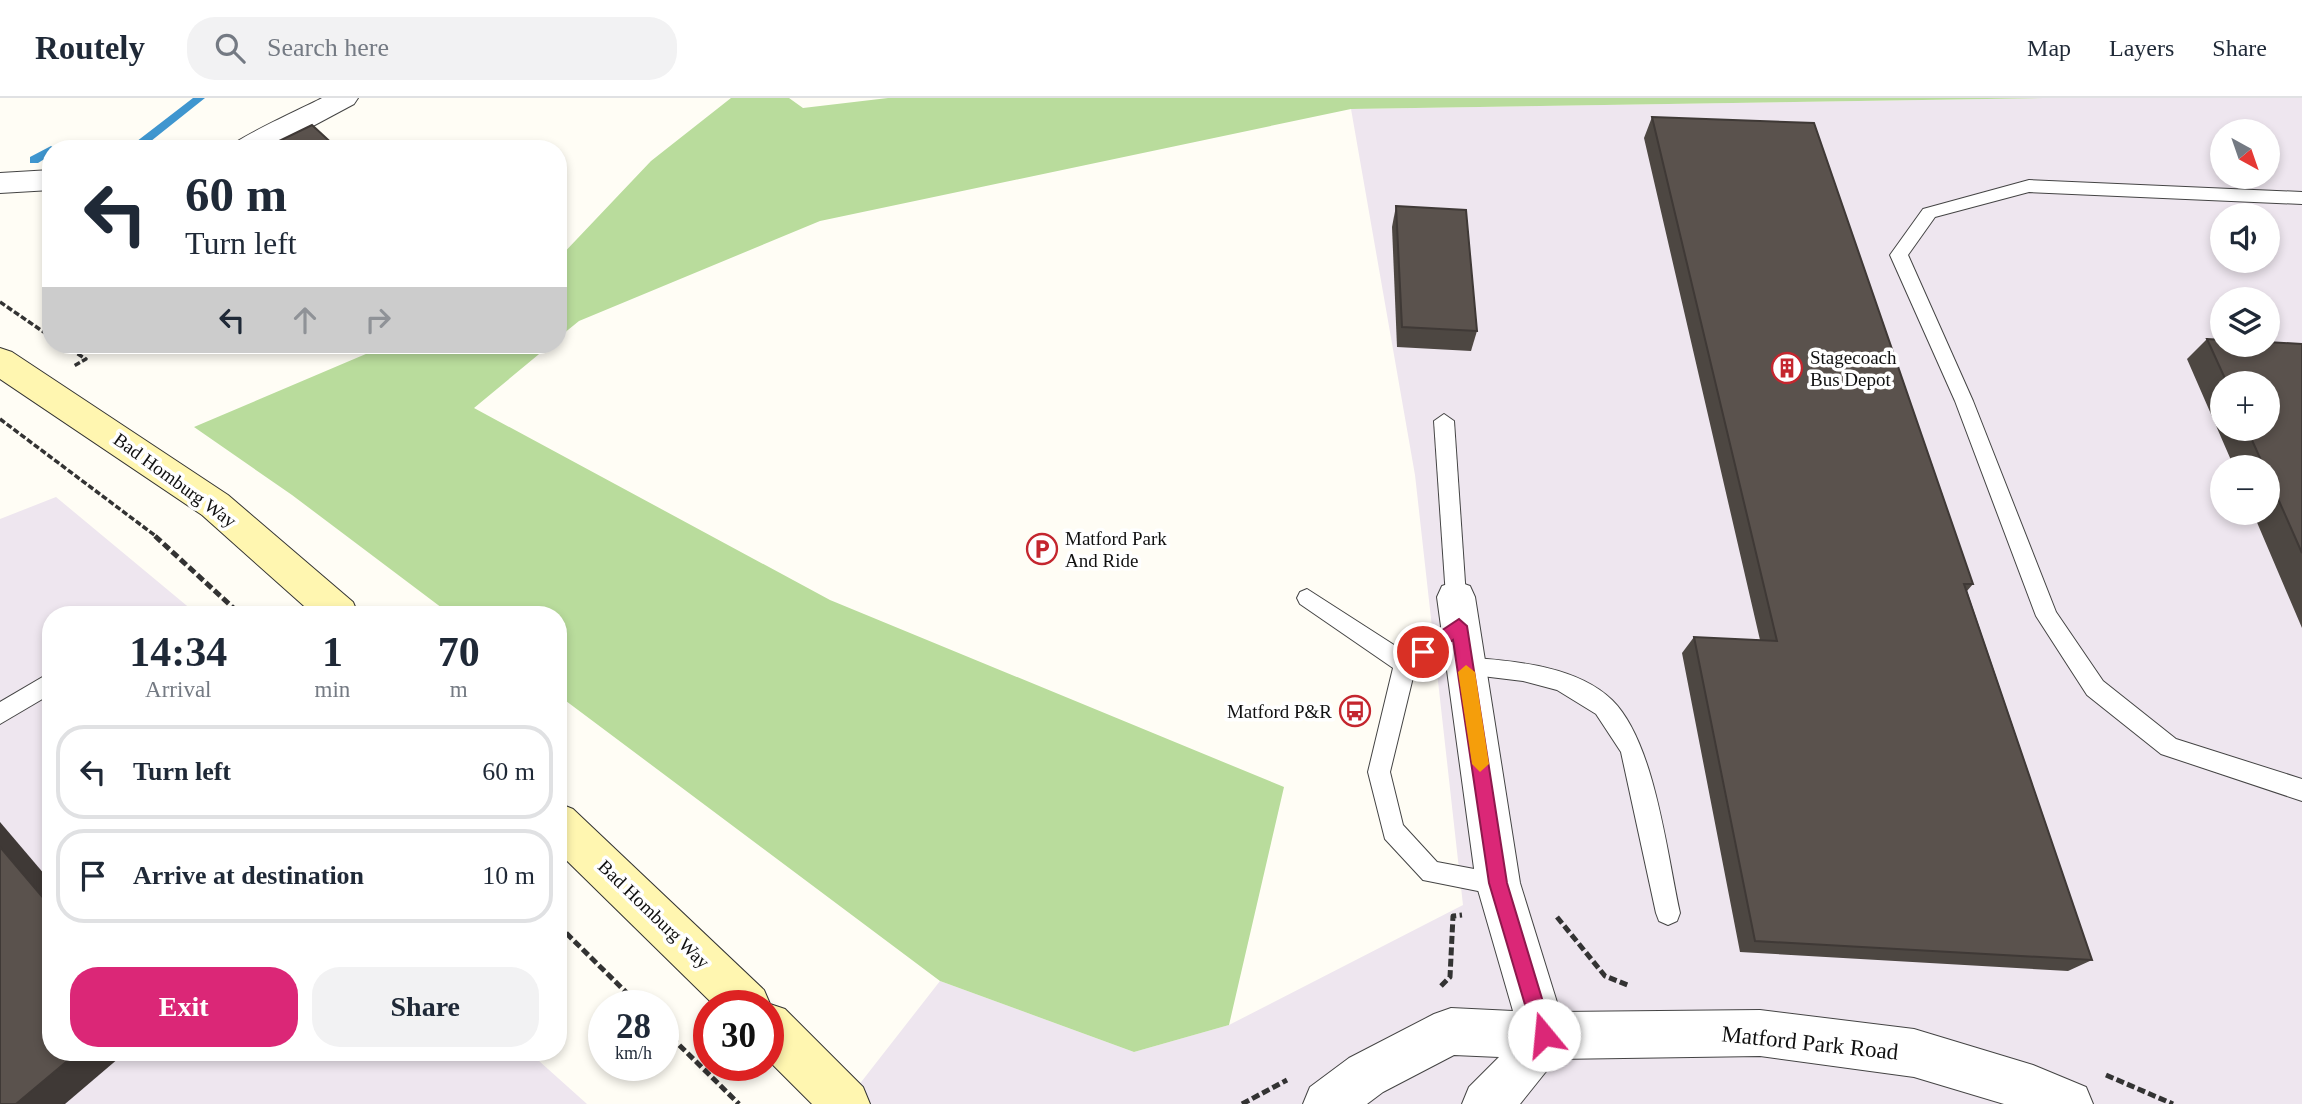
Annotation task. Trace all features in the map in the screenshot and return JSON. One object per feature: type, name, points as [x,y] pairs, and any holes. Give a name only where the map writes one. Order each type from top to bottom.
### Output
[{"type":"main road","name":"Bad Homburg Way","points":[[0,361],[215,505],[330,606]]},
{"type":"main road","name":"Bad Homburg Way","points":[[567,832],[731,990]]},
{"type":"main road","points":[[784,1042],[846,1104]]},
{"type":"street","points":[[264,140],[344,98]]},
{"type":"street","points":[[0,183],[42,181]]},
{"type":"street","points":[[1457,612],[1498,883],[1544,1035],[1519,1071],[1486,1104]]},
{"type":"street","name":"Matford Park Road","points":[[1311,1089],[1366,1075],[1451,1031],[1544,1035],[1760,1032],[1914,1053],[2033,1089],[2069,1104]]},
{"type":"lane","points":[[2302,198],[2029,187],[1929,213],[1899,255],[1964,401],[2047,616],[2095,688],[2169,747],[2302,790]]},
{"type":"lane","points":[[1444,421],[1457,612],[1405,664],[1379,772],[1393,831],[1431,872],[1498,883]]},
{"type":"lane","points":[[1307,597],[1405,664]]},
{"type":"lane","points":[[1465,666],[1524,671],[1563,682],[1604,707],[1632,749],[1668,913]]},
{"type":"lane","points":[[0,714],[42,688]]},
{"type":"path","points":[[0,302],[42,331]]},
{"type":"path","points":[[0,419],[163,542],[231,606]]},
{"type":"path","points":[[567,934],[624,990]]},
{"type":"path","points":[[679,1045],[739,1104]]},
{"type":"path","points":[[1242,1104],[1311,1089]]},
{"type":"shaded area","points":[[2043,98],[2302,98],[2302,1104],[844,1104],[940,981],[1134,1052],[1229,1025],[1463,905],[1415,475],[1351,109]]},
{"type":"shaded area","points":[[56,497],[187,606],[42,606],[42,1061],[539,1061],[587,1104],[0,1104],[0,519]]},
{"type":"green space","points":[[731,98],[789,98],[803,108],[888,98],[2043,98],[1351,109],[820,221],[579,321],[567,331],[567,250],[651,161]]},
{"type":"green space","points":[[366,354],[539,354],[474,408],[830,600],[1284,787],[1229,1025],[1134,1052],[940,981],[567,702],[567,606],[439,606],[292,495],[194,427]]},
{"type":"building","points":[[1652,117],[1814,123],[1973,584],[1964,584],[2092,960],[1755,941],[1694,637],[1777,641]]},
{"type":"building","points":[[312,125],[328,140],[281,140]]},
{"type":"building","points":[[1396,206],[1466,210],[1477,331],[1402,327]]},
{"type":"building","points":[[2280,343],[2302,344],[2302,553],[2280,503],[2280,455],[2259,455],[2252,441],[2280,441],[2280,371],[2222,371],[2215,357],[2280,357]]},
{"type":"building","points":[[0,847],[42,896],[42,1061],[67,1061],[16,1104],[0,1104]]},
{"type":"waterway","points":[[145,140],[200,98]]},
{"type":"waterway","points":[[34,160],[42,155]]},
{"type":"slow traffic","points":[[1466,672],[1480,764]]},
{"type":"place","name":"Stagecoach Bus Depot","points":[[1787,368]]},
{"type":"place","name":"Matford Park And Ride","points":[[1042,549]]},
{"type":"place","name":"Matford P&R","points":[[1355,711]]},
{"type":"route","points":[[1423,652],[1459,626],[1498,883],[1544,1035]]}]
